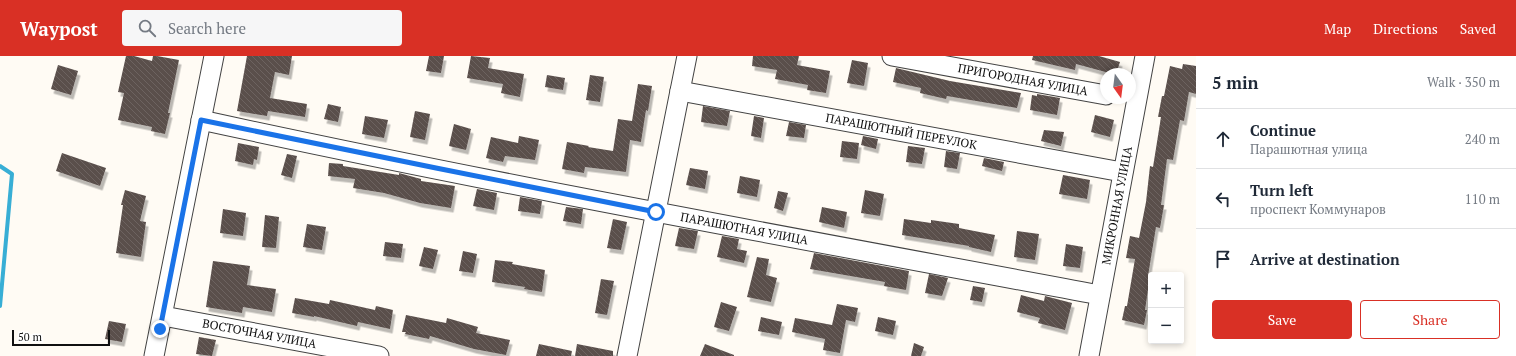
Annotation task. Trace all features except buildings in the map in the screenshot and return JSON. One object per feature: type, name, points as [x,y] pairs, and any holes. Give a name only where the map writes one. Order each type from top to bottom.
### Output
[{"type":"street","points":[[154,356],[214,56]]},
{"type":"street","points":[[627,356],[687,56]]},
{"type":"street","name":"ПРИГОРОДНАЯ УЛИЦА","points":[[892,56],[1100,95]]},
{"type":"street","name":"МИКРОННАЯ УЛИЦА","points":[[1136,79],[1145,56]]},
{"type":"street","name":"ПАРАШЮТНЫЙ ПЕРЕУЛОК","points":[[680,91],[1122,172]]},
{"type":"street","name":"МИКРОННАЯ УЛИЦА","points":[[1089,356],[1122,172],[1128,104]]},
{"type":"street","name":"ПАРАШЮТНАЯ УЛИЦА","points":[[201,120],[656,212],[1100,295]]},
{"type":"street","name":"ВОСТОЧНАЯ УЛИЦА","points":[[163,316],[379,356]]},
{"type":"waterway","points":[[0,166],[12,174],[0,306]]},
{"type":"route","points":[[160,329],[201,120],[656,212]]}]
